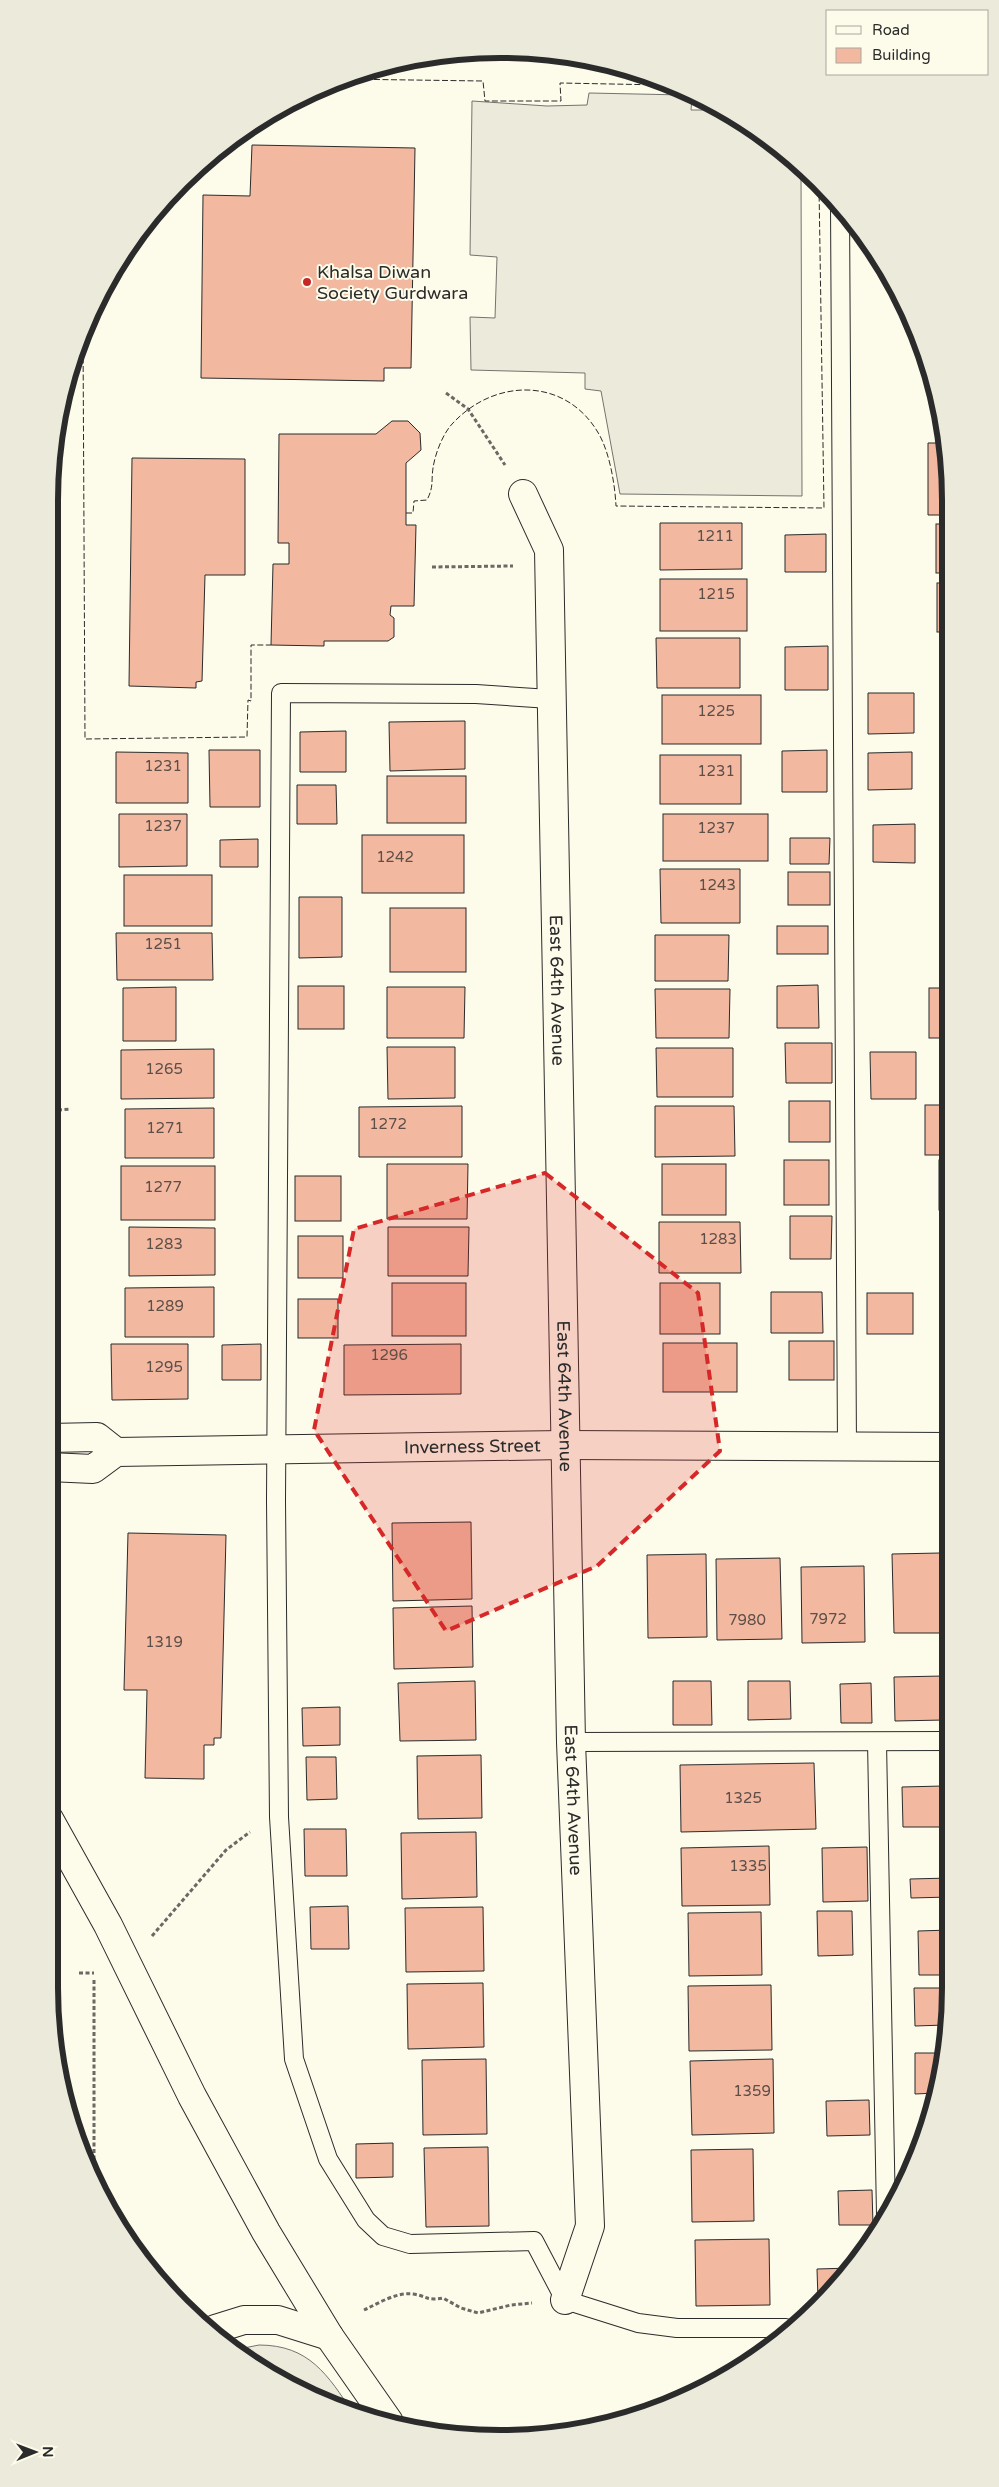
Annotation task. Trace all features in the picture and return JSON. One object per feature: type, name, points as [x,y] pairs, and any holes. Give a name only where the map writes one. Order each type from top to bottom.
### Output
[{"type":"street","name":"East 64th Avenue","points":[[523,494],[549,550],[550,699],[571,1742],[590,2226],[565,2300]]},
{"type":"street","points":[[58,1438],[97,1437],[116,1452],[92,1469],[58,1467]]},
{"type":"street","name":"Inverness Street","points":[[116,1452],[564,1445],[942,1447]]},
{"type":"street","points":[[58,1835],[108,1925],[192,2096],[266,2232],[329,2336],[383,2413]]},
{"type":"street","points":[[218,2328],[244,2320],[278,2320],[329,2336]]},
{"type":"lane","points":[[840,218],[847,1447]]},
{"type":"lane","points":[[550,699],[476,694],[281,693],[277,1449],[280,1817],[294,2059],[328,2160],[366,2220],[383,2236],[410,2244],[534,2241],[565,2300],[648,2324],[677,2328],[781,2328]]},
{"type":"lane","points":[[571,1742],[942,1741]]},
{"type":"lane","points":[[877,1742],[886,2201]]},
{"type":"path","points":[[446,393],[468,408],[523,494]]},
{"type":"path","points":[[432,566],[514,566]]},
{"type":"path","points":[[58,1110],[71,1110]]},
{"type":"path","points":[[148,1940],[226,1850],[254,1829],[280,1817]]},
{"type":"path","points":[[78,1973],[94,1973],[94,2164]]},
{"type":"path","points":[[364,2310],[389,2298],[412,2294],[430,2300],[443,2298],[461,2308],[478,2312],[511,2305],[565,2300]]},
{"type":"highlighted area","points":[[545,1173],[698,1293],[720,1451],[597,1566],[446,1631],[314,1430],[354,1229]]},
{"type":"shaded area","points":[[589,93],[677,95],[692,101],[691,110],[708,110],[745,132],[769,149],[801,177],[802,496],[620,494],[601,391],[585,389],[585,373],[471,370],[470,317],[495,318],[497,257],[470,255],[472,101],[547,106],[587,105]]},
{"type":"shaded area","points":[[259,2345],[276,2346],[304,2356],[335,2386],[345,2402],[304,2384],[244,2348]]},
{"type":"building","name":"Khalsa Diwan Society Gurdwara","points":[[252,145],[415,148],[411,368],[384,368],[384,381],[201,378],[203,195],[250,196]]},
{"type":"building","points":[[392,421],[408,421],[420,433],[421,450],[406,463],[406,525],[416,525],[414,606],[391,606],[390,615],[394,618],[394,637],[388,641],[324,641],[324,646],[271,645],[273,564],[289,564],[289,543],[278,543],[279,434],[376,434]]},
{"type":"building","points":[[928,443],[938,443],[942,515],[928,515]]},
{"type":"building","points":[[132,458],[245,459],[245,575],[205,575],[202,681],[196,682],[196,688],[129,686]]},
{"type":"building","points":[[660,523],[742,523],[742,569],[660,570]]},
{"type":"building","points":[[936,524],[942,524],[942,573],[936,573]]},
{"type":"building","points":[[826,534],[826,572],[785,572],[785,535]]},
{"type":"building","points":[[660,579],[747,579],[747,631],[660,631]]},
{"type":"building","points":[[937,583],[942,583],[942,632],[937,632]]},
{"type":"building","points":[[656,638],[740,638],[740,688],[657,688]]},
{"type":"building","points":[[940,640],[942,640],[942,690],[940,690]]},
{"type":"building","points":[[828,646],[828,690],[785,690],[785,647]]},
{"type":"building","points":[[868,693],[914,693],[914,733],[868,734]]},
{"type":"building","points":[[662,695],[761,695],[761,744],[662,744]]},
{"type":"building","points":[[465,721],[465,769],[390,771],[389,722]]},
{"type":"building","points":[[346,731],[346,772],[300,772],[300,732]]},
{"type":"building","points":[[209,750],[260,750],[260,807],[210,807]]},
{"type":"building","points":[[827,750],[827,792],[782,792],[782,751]]},
{"type":"building","points":[[116,752],[188,753],[188,803],[116,803]]},
{"type":"building","points":[[912,752],[912,789],[868,790],[868,753]]},
{"type":"building","points":[[660,755],[741,755],[741,804],[660,804]]},
{"type":"building","points":[[387,776],[466,776],[466,823],[387,823]]},
{"type":"building","points":[[297,785],[336,785],[337,824],[297,824]]},
{"type":"building","points":[[119,814],[187,814],[187,866],[119,867]]},
{"type":"building","points":[[663,814],[768,814],[768,861],[663,861]]},
{"type":"building","points":[[915,824],[915,863],[873,862],[873,825]]},
{"type":"building","points":[[362,835],[464,835],[464,893],[362,893]]},
{"type":"building","points":[[790,838],[830,838],[829,864],[790,864]]},
{"type":"building","points":[[258,839],[258,867],[220,867],[220,840]]},
{"type":"building","points":[[660,869],[740,869],[740,923],[661,923]]},
{"type":"building","points":[[788,872],[830,872],[830,905],[788,905]]},
{"type":"building","points":[[124,875],[212,875],[212,926],[124,926]]},
{"type":"building","points":[[299,897],[342,897],[342,957],[299,958]]},
{"type":"building","points":[[390,908],[466,908],[466,972],[390,972]]},
{"type":"building","points":[[777,926],[828,926],[828,954],[777,954]]},
{"type":"building","points":[[116,933],[212,933],[213,980],[117,980]]},
{"type":"building","points":[[655,935],[729,935],[728,981],[655,981]]},
{"type":"building","points":[[818,985],[819,1028],[777,1028],[777,986]]},
{"type":"building","points":[[298,986],[344,986],[344,1029],[298,1029]]},
{"type":"building","points":[[176,987],[176,1041],[123,1041],[123,988]]},
{"type":"building","points":[[387,987],[465,987],[464,1038],[387,1038]]},
{"type":"building","points":[[929,988],[942,988],[942,1038],[929,1038]]},
{"type":"building","points":[[655,989],[730,989],[729,1038],[656,1038]]},
{"type":"building","points":[[785,1043],[832,1043],[832,1083],[786,1083]]},
{"type":"building","points":[[387,1047],[455,1047],[455,1098],[388,1099]]},
{"type":"building","points":[[656,1048],[733,1048],[733,1097],[657,1097]]},
{"type":"building","points":[[214,1049],[214,1098],[121,1099],[121,1050]]},
{"type":"building","points":[[870,1052],[916,1052],[916,1099],[871,1099]]},
{"type":"building","points":[[789,1101],[830,1101],[830,1142],[789,1142]]},
{"type":"building","points":[[925,1105],[942,1105],[942,1155],[925,1155]]},
{"type":"building","points":[[462,1106],[462,1157],[359,1157],[359,1107]]},
{"type":"building","points":[[655,1106],[734,1106],[735,1156],[655,1157]]},
{"type":"building","points":[[214,1108],[214,1158],[125,1158],[125,1109]]},
{"type":"building","points":[[784,1160],[829,1160],[829,1205],[784,1205]]},
{"type":"building","points":[[939,1160],[942,1160],[942,1210],[939,1210]]},
{"type":"building","points":[[387,1164],[468,1164],[467,1219],[387,1219]]},
{"type":"building","points":[[662,1164],[726,1164],[726,1215],[662,1215]]},
{"type":"building","points":[[121,1166],[215,1166],[215,1220],[121,1220]]},
{"type":"building","points":[[295,1176],[341,1176],[341,1221],[295,1221]]},
{"type":"building","points":[[790,1216],[832,1216],[831,1259],[790,1259]]},
{"type":"building","points":[[659,1222],[740,1222],[741,1273],[659,1273]]},
{"type":"building","points":[[129,1227],[215,1228],[215,1275],[129,1276]]},
{"type":"building","points":[[388,1227],[469,1227],[468,1276],[388,1276]]},
{"type":"building","points":[[298,1236],[343,1236],[343,1278],[298,1278]]},
{"type":"building","points":[[392,1283],[466,1283],[466,1336],[392,1336]]},
{"type":"building","points":[[660,1283],[720,1283],[720,1334],[660,1334]]},
{"type":"building","points":[[214,1287],[214,1337],[125,1337],[125,1288]]},
{"type":"building","points":[[771,1292],[822,1292],[823,1333],[771,1333]]},
{"type":"building","points":[[867,1293],[913,1293],[913,1334],[867,1334]]},
{"type":"building","points":[[298,1299],[338,1299],[338,1338],[298,1338]]},
{"type":"building","points":[[789,1341],[834,1341],[834,1380],[789,1380]]},
{"type":"building","points":[[663,1343],[737,1343],[737,1392],[663,1392]]},
{"type":"building","points":[[111,1344],[188,1344],[188,1399],[112,1400]]},
{"type":"building","points":[[261,1344],[261,1380],[222,1380],[222,1345]]},
{"type":"building","points":[[461,1344],[461,1394],[344,1395],[344,1345]]},
{"type":"building","points":[[471,1522],[472,1599],[393,1601],[392,1523]]},
{"type":"building","points":[[128,1533],[226,1535],[221,1738],[214,1738],[214,1745],[204,1745],[204,1779],[145,1778],[147,1690],[124,1690]]},
{"type":"building","points":[[940,1553],[941,1633],[894,1633],[892,1554]]},
{"type":"building","points":[[706,1554],[707,1637],[648,1638],[647,1555]]},
{"type":"building","points":[[780,1558],[782,1639],[717,1640],[716,1559]]},
{"type":"building","points":[[864,1566],[865,1642],[802,1643],[801,1567]]},
{"type":"building","points":[[472,1606],[473,1667],[394,1669],[393,1608]]},
{"type":"building","points":[[942,1676],[942,1720],[895,1721],[894,1677]]},
{"type":"building","points":[[475,1681],[476,1740],[400,1741],[398,1683]]},
{"type":"building","points":[[673,1681],[711,1681],[712,1725],[673,1725]]},
{"type":"building","points":[[748,1681],[790,1681],[791,1719],[748,1720]]},
{"type":"building","points":[[871,1683],[872,1723],[841,1723],[840,1684]]},
{"type":"building","points":[[340,1707],[340,1745],[303,1746],[302,1708]]},
{"type":"building","points":[[481,1755],[482,1818],[418,1819],[417,1756]]},
{"type":"building","points":[[306,1757],[336,1757],[337,1799],[307,1800]]},
{"type":"building","points":[[814,1763],[816,1829],[681,1832],[680,1765]]},
{"type":"building","points":[[942,1786],[942,1827],[903,1827],[902,1787]]},
{"type":"building","points":[[304,1829],[346,1829],[347,1876],[305,1876]]},
{"type":"building","points":[[476,1832],[477,1897],[402,1899],[401,1833]]},
{"type":"building","points":[[769,1846],[770,1905],[682,1906],[681,1848]]},
{"type":"building","points":[[867,1847],[868,1901],[823,1902],[822,1848]]},
{"type":"building","points":[[942,1878],[942,1897],[911,1898],[910,1879]]},
{"type":"building","points":[[348,1906],[349,1949],[311,1949],[310,1907]]},
{"type":"building","points":[[483,1907],[484,1971],[406,1972],[405,1908]]},
{"type":"building","points":[[817,1911],[852,1911],[853,1955],[818,1956]]},
{"type":"building","points":[[761,1912],[762,1975],[689,1976],[688,1913]]},
{"type":"building","points":[[942,1930],[942,1975],[919,1975],[918,1931]]},
{"type":"building","points":[[483,1983],[484,2047],[408,2049],[407,1984]]},
{"type":"building","points":[[771,1985],[772,2050],[689,2051],[688,1986]]},
{"type":"building","points":[[914,1988],[942,1988],[940,2025],[915,2026]]},
{"type":"building","points":[[915,2053],[937,2053],[928,2093],[915,2094]]},
{"type":"building","points":[[486,2059],[487,2134],[423,2135],[422,2060]]},
{"type":"building","points":[[773,2059],[774,2133],[692,2135],[690,2061]]},
{"type":"building","points":[[869,2100],[870,2135],[827,2136],[826,2101]]},
{"type":"building","points":[[393,2143],[393,2177],[356,2178],[356,2144]]},
{"type":"building","points":[[488,2147],[489,2226],[426,2227],[424,2148]]},
{"type":"building","points":[[753,2149],[754,2221],[692,2222],[691,2150]]},
{"type":"building","points":[[872,2190],[872,2225],[839,2225],[838,2191]]},
{"type":"building","points":[[769,2239],[770,2305],[696,2306],[695,2240]]},
{"type":"building","points":[[841,2268],[818,2294],[817,2269]]},
{"type":"fence","points":[[363,79],[483,81],[485,101],[561,101],[560,83],[652,85]]},
{"type":"fence","points":[[406,513],[413,513],[414,501],[427,500],[438,450],[446,432],[453,423],[470,408],[490,397],[510,391],[531,390],[551,394],[570,403],[586,417],[600,436],[607,452],[616,506],[824,508],[819,194]]},
{"type":"fence","points":[[83,351],[85,739],[247,737],[248,700],[251,701],[251,645],[271,645]]},
{"type":"place","name":"Khalsa Diwan Society Gurdwara","points":[[307,282]]}]
